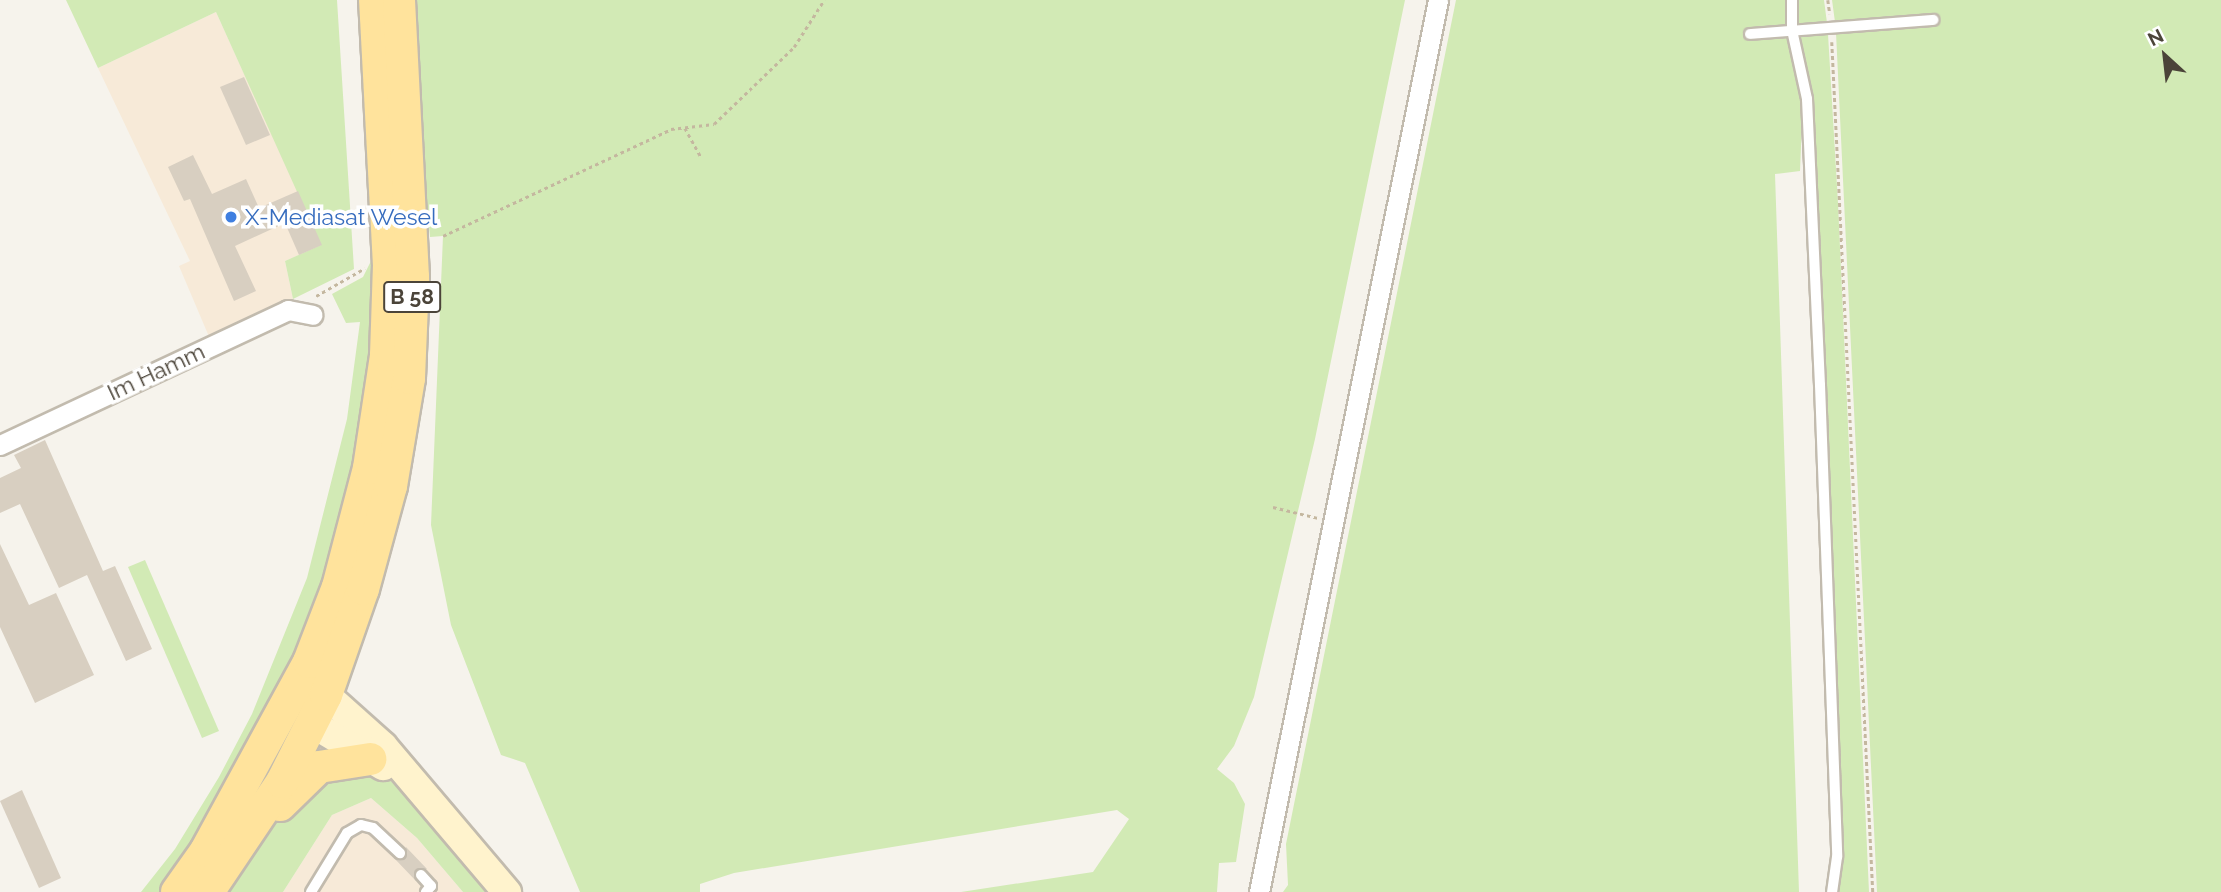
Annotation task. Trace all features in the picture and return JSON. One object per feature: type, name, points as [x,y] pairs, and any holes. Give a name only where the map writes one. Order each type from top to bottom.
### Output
[{"type":"main road","name":"B 58","points":[[177,892],[306,710],[309,662],[355,528],[386,355],[389,266],[375,0]]},
{"type":"main road","name":"B 58","points":[[208,892],[259,820],[377,543],[409,378],[412,278],[399,0]]},
{"type":"main road","points":[[259,820],[319,767],[370,759]]},
{"type":"street","points":[[1259,892],[1438,0]]},
{"type":"street","points":[[288,310],[313,315]]},
{"type":"street","name":"Im Hamm","points":[[0,445],[288,310]]},
{"type":"street","points":[[306,710],[370,759],[413,782]]},
{"type":"street","points":[[306,710],[383,746],[471,845],[507,892]]},
{"type":"lane","points":[[1792,0],[1792,30],[1807,99],[1815,276],[1837,844],[1832,892]]},
{"type":"lane","points":[[1750,34],[1933,20]]},
{"type":"lane","points":[[312,892],[347,833],[361,825],[373,828],[400,853]]},
{"type":"lane","points":[[421,875],[431,886],[426,892]]},
{"type":"path","points":[[443,236],[671,129],[714,124],[733,110],[794,47],[824,0]]},
{"type":"path","points":[[1828,0],[1873,892]]},
{"type":"path","points":[[685,128],[701,157]]},
{"type":"path","points":[[288,310],[357,275],[369,262]]},
{"type":"path","points":[[1273,507],[1334,522]]},
{"type":"shaded area","points":[[216,12],[322,245],[285,261],[293,299],[210,339],[179,266],[190,261],[98,68]]},
{"type":"shaded area","points":[[371,798],[417,838],[463,892],[283,892],[332,815]]},
{"type":"green space","points":[[66,0],[337,0],[354,269],[293,299],[285,261],[321,245],[216,12],[98,68]]},
{"type":"green space","points":[[408,0],[1405,0],[1315,439],[1254,697],[1234,746],[1217,769],[1234,783],[1245,804],[1236,862],[1219,863],[1217,892],[961,892],[1093,872],[1129,819],[1117,810],[734,873],[700,884],[700,892],[580,892],[525,763],[501,755],[451,625],[431,525],[443,236],[430,237]]},
{"type":"green space","points":[[1456,0],[1788,0],[1788,26],[1761,28],[1762,39],[1789,37],[1803,97],[1800,171],[1775,174],[1799,892],[1283,892],[1288,885],[1286,844]]},
{"type":"green space","points":[[1797,0],[1824,0],[1827,23],[1796,25]]},
{"type":"green space","points":[[1832,0],[2221,0],[2221,892],[1877,892],[1836,33],[1920,26],[1919,14],[1835,22]]},
{"type":"green space","points":[[1828,34],[1869,892],[1836,892],[1831,599],[1816,176],[1811,100],[1798,36]]},
{"type":"green space","points":[[376,251],[379,298],[360,444],[326,575],[295,660],[260,733],[173,877],[161,892],[141,892],[175,849],[219,777],[252,714],[307,578],[347,419],[360,322],[346,323],[332,294],[363,277]]},
{"type":"green space","points":[[145,560],[219,731],[202,738],[128,567]]},
{"type":"green space","points":[[350,768],[387,778],[406,794],[485,885],[486,892],[463,892],[417,838],[371,798],[332,815],[283,892],[220,892],[267,824],[315,779]]},
{"type":"building","points":[[244,77],[270,135],[246,145],[220,87]]},
{"type":"building","points":[[193,155],[212,194],[246,179],[259,208],[298,191],[322,245],[299,255],[285,223],[235,246],[256,291],[234,301],[190,199],[184,201],[168,167]]},
{"type":"building","points":[[45,440],[103,571],[115,566],[152,649],[126,661],[87,575],[59,588],[20,504],[0,513],[0,478],[21,468],[14,455]]},
{"type":"building","points":[[0,544],[29,605],[56,593],[94,675],[35,703],[0,627]]},
{"type":"building","points":[[22,790],[61,878],[39,888],[0,801]]},
{"type":"building","points":[[406,847],[427,869],[416,870],[416,881],[394,858],[405,858]]},
{"type":"place","name":"X-Mediasat Wesel","points":[[231,217]]}]
